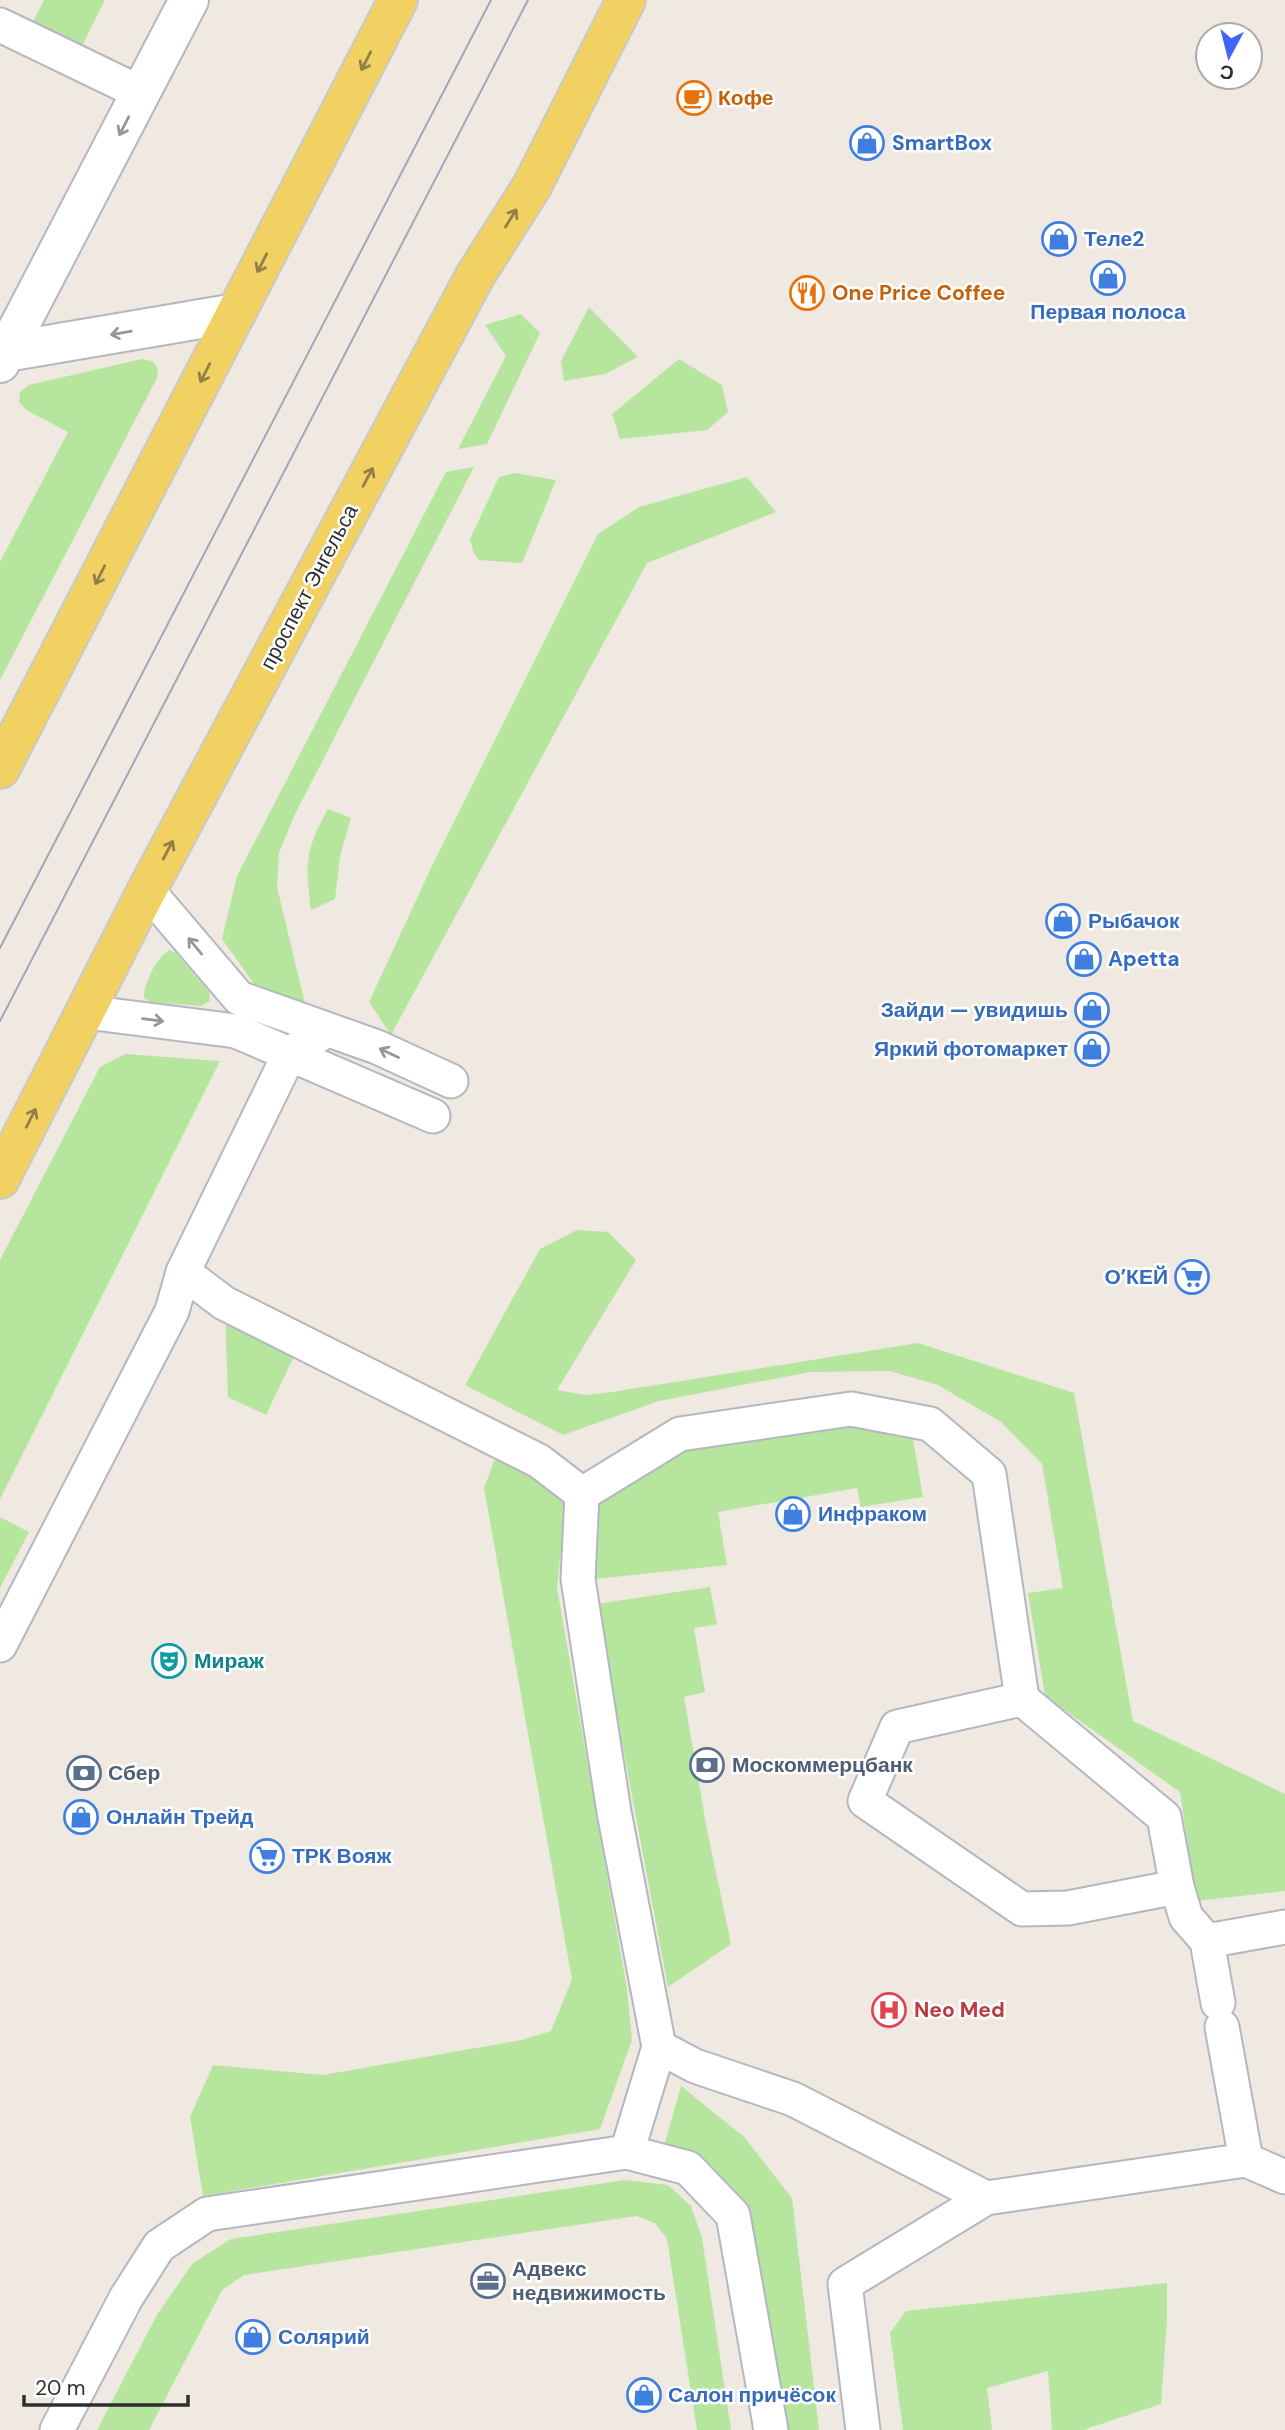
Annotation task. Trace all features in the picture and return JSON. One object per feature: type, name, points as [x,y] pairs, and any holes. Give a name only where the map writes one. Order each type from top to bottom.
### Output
[{"type":"main road","points":[[0,769],[398,0]]},
{"type":"main road","name":"проспект Энгельса","points":[[0,1179],[147,890],[475,276],[531,186],[626,0]]},
{"type":"street","points":[[3,358],[189,0]]},
{"type":"street","points":[[3,358],[236,313]]},
{"type":"lane","points":[[0,25],[141,93]]},
{"type":"lane","points":[[147,890],[239,998],[377,1047],[451,1081]]},
{"type":"lane","points":[[86,1012],[236,1031],[433,1116]]},
{"type":"lane","points":[[0,1645],[172,1311],[183,1272],[290,1053],[327,1030]]},
{"type":"lane","points":[[183,1272],[225,1303],[539,1461],[582,1494]]},
{"type":"lane","points":[[582,1494],[680,1434],[851,1409],[930,1424],[989,1474],[1022,1699],[1164,1817],[1177,1887],[1186,1917],[1207,1941],[1246,2160]]},
{"type":"lane","points":[[582,1494],[578,1579],[614,1812],[659,2046],[627,2152]]},
{"type":"lane","points":[[1022,1699],[897,1727],[865,1801],[1022,1909],[1068,1908],[1177,1887]]},
{"type":"lane","points":[[1207,1941],[1285,1927]]},
{"type":"lane","points":[[659,2046],[695,2066],[793,2099],[986,2199]]},
{"type":"lane","points":[[57,2430],[126,2298],[159,2246],[207,2214],[627,2152],[688,2168],[733,2215],[771,2430]]},
{"type":"lane","points":[[863,2430],[845,2284],[986,2199],[1246,2160],[1285,2177]]},
{"type":"green space","points":[[44,0],[105,0],[82,46],[33,22]]},
{"type":"green space","points":[[589,307],[638,357],[605,374],[564,381],[561,361]]},
{"type":"green space","points":[[521,314],[540,333],[487,444],[458,449],[506,356],[485,325]]},
{"type":"green space","points":[[142,359],[152,361],[158,369],[157,378],[0,680],[0,562],[68,432],[26,410],[19,402],[20,392],[29,385]]},
{"type":"green space","points":[[679,359],[722,385],[728,412],[707,430],[620,439],[612,414]]},
{"type":"green space","points":[[474,467],[295,814],[279,853],[277,887],[306,1008],[260,992],[222,939],[237,876],[446,472]]},
{"type":"green space","points":[[515,473],[556,480],[522,563],[479,560],[470,539],[499,477]]},
{"type":"green space","points":[[747,477],[776,512],[647,563],[391,1035],[369,1002],[431,868],[598,534],[639,507]]},
{"type":"green space","points":[[328,809],[351,818],[340,856],[335,899],[311,910],[309,858],[315,836]]},
{"type":"green space","points":[[169,950],[176,953],[209,992],[210,1001],[201,1006],[151,1002],[144,998],[152,971]]},
{"type":"green space","points":[[125,1054],[220,1061],[0,1499],[0,1260],[100,1067]]},
{"type":"green space","points":[[577,1230],[608,1232],[636,1260],[557,1390],[585,1395],[612,1392],[918,1343],[1074,1393],[1133,1721],[1285,1794],[1285,1891],[1196,1901],[1180,1792],[1045,1696],[1028,1593],[1063,1588],[1042,1464],[1001,1422],[938,1385],[890,1371],[810,1372],[659,1401],[563,1435],[465,1385],[540,1249]]},
{"type":"green space","points":[[225,1310],[297,1350],[266,1415],[228,1397]]},
{"type":"green space","points":[[847,1419],[912,1434],[923,1497],[861,1507],[857,1488],[718,1512],[727,1565],[586,1580],[591,1499],[683,1442]]},
{"type":"green space","points":[[497,1453],[566,1502],[557,1588],[627,1989],[632,2040],[600,2129],[203,2196],[190,2117],[213,2065],[323,2075],[522,2040],[551,2031],[572,1979],[484,1488]]},
{"type":"green space","points":[[0,1517],[29,1532],[0,1588]]},
{"type":"green space","points":[[710,1587],[717,1624],[694,1628],[705,1692],[684,1697],[707,1830],[731,1944],[668,1987],[596,1604]]},
{"type":"green space","points":[[681,2086],[744,2137],[792,2198],[819,2430],[783,2430],[744,2204],[664,2146]]},
{"type":"green space","points":[[625,2180],[668,2185],[691,2206],[702,2238],[731,2430],[697,2430],[667,2239],[655,2223],[636,2216],[244,2275],[222,2290],[149,2430],[97,2430],[158,2313],[193,2263],[231,2239]]},
{"type":"green space","points":[[1167,2283],[1161,2404],[1083,2430],[1052,2430],[1048,2371],[987,2388],[992,2430],[903,2430],[890,2333],[906,2311]]},
{"type":"tram line","points":[[0,948],[491,0]]},
{"type":"tram line","points":[[0,1021],[528,0]]},
{"type":"place","name":"Кофе","points":[[694,98]]},
{"type":"place","name":"SmartBox","points":[[867,143]]},
{"type":"place","name":"Теле2","points":[[1059,239]]},
{"type":"place","name":"Первая полоса","points":[[1108,278]]},
{"type":"place","name":"One Price Coffee","points":[[807,293]]},
{"type":"place","name":"Рыбачок","points":[[1063,921]]},
{"type":"place","name":"Apetta","points":[[1084,959]]},
{"type":"place","name":"Зайди — увидишь","points":[[1092,1010]]},
{"type":"place","name":"Яркий фотомаркет","points":[[1092,1049]]},
{"type":"place","name":"О’КЕЙ","points":[[1192,1277]]},
{"type":"place","name":"Инфраком","points":[[793,1514]]},
{"type":"place","name":"Мираж","points":[[169,1661]]},
{"type":"place","name":"Москоммерцбанк","points":[[707,1765]]},
{"type":"place","name":"Сбер","points":[[84,1773]]},
{"type":"place","name":"Онлайн Трейд","points":[[81,1817]]},
{"type":"place","name":"ТРК Вояж","points":[[267,1856]]},
{"type":"place","name":"Neo Med","points":[[889,2010]]},
{"type":"place","name":"Адвекс недвижимость","points":[[488,2281]]},
{"type":"place","name":"Солярий","points":[[253,2337]]},
{"type":"place","name":"Салон причёсок","points":[[644,2395]]}]
